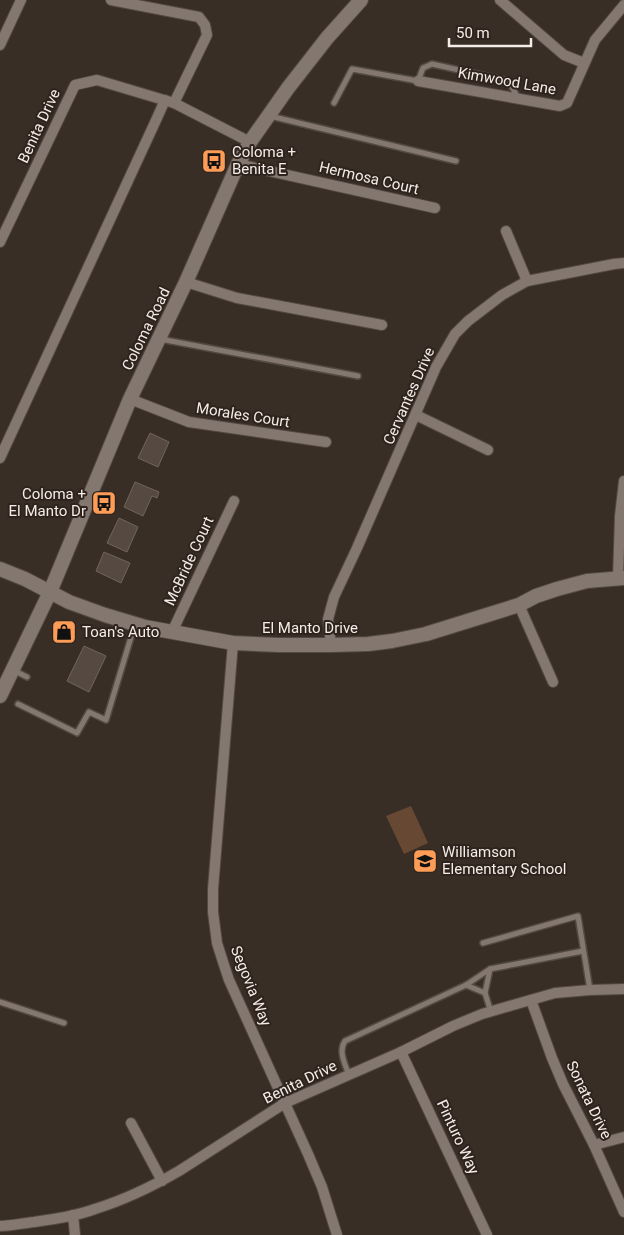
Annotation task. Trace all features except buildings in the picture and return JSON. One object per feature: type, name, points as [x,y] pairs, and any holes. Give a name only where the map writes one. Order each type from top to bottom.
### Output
[{"type":"main road","name":"Coloma Road","points":[[0,696],[50,592],[130,398],[186,282],[238,164],[267,116],[327,38],[361,0]]},
{"type":"main road","name":"El Manto Drive","points":[[0,569],[25,579],[69,602],[135,624],[233,643],[331,646],[392,641],[426,634],[519,605],[536,596],[557,589],[587,581],[621,578]]},
{"type":"street","points":[[0,45],[21,0]]},
{"type":"street","points":[[0,458],[157,118],[207,36],[206,25],[199,17],[111,0]]},
{"type":"street","points":[[500,0],[564,55],[584,63]]},
{"type":"street","name":"Kimwood Lane","points":[[418,81],[560,106],[567,103],[595,40],[623,7]]},
{"type":"street","name":"Benita Drive","points":[[0,242],[75,85],[97,80],[169,101],[250,142]]},
{"type":"street","name":"Hermosa Court","points":[[238,164],[435,208]]},
{"type":"street","points":[[506,231],[527,281]]},
{"type":"street","name":"Cervantes Drive","points":[[331,646],[328,618],[334,597],[436,367],[455,334],[468,321],[502,295],[527,281],[624,263]]},
{"type":"street","points":[[186,282],[237,298],[382,325]]},
{"type":"street","name":"Morales Court","points":[[130,398],[189,422],[326,442]]},
{"type":"street","points":[[416,415],[488,450]]},
{"type":"street","points":[[621,578],[620,516],[624,481]]},
{"type":"street","name":"McBride Court","points":[[172,632],[234,501]]},
{"type":"street","points":[[519,605],[553,682]]},
{"type":"street","name":"Segovia Way","points":[[233,643],[214,873],[213,912],[217,943],[229,980],[322,1187],[337,1235]]},
{"type":"street","name":"Benita Drive","points":[[0,1226],[73,1215],[118,1202],[179,1171],[285,1103],[401,1052],[454,1026],[491,1012],[555,993],[624,990]]},
{"type":"street","name":"Sonata Drive","points":[[531,1000],[563,1084],[594,1145],[624,1212]]},
{"type":"street","name":"Pinturo Way","points":[[401,1052],[487,1235]]},
{"type":"street","points":[[131,1123],[162,1181]]},
{"type":"street","points":[[594,1145],[624,1137]]},
{"type":"street","points":[[73,1215],[75,1235]]},
{"type":"lane","points":[[334,103],[352,70],[418,81],[423,68],[432,64],[504,80],[512,87],[518,98]]},
{"type":"lane","points":[[267,116],[456,161]]},
{"type":"lane","points":[[159,339],[358,376]]},
{"type":"lane","points":[[18,704],[77,733],[89,712],[106,720],[135,624]]},
{"type":"lane","points":[[12,670],[27,677]]},
{"type":"lane","points":[[483,943],[578,916],[590,990]]},
{"type":"lane","points":[[349,1075],[341,1051],[345,1041],[466,985],[490,969],[583,951]]},
{"type":"lane","points":[[490,969],[485,994],[491,1012]]},
{"type":"lane","points":[[466,985],[485,994]]},
{"type":"lane","points":[[0,1002],[64,1023]]},
{"type":"shaded area","points":[[411,806],[428,843],[404,854],[386,816]]},
{"type":"place","name":"Coloma + Benita E","points":[[214,161]]},
{"type":"place","name":"Coloma + El Manto Dr","points":[[104,503]]},
{"type":"place","name":"Toan's Auto","points":[[64,632]]},
{"type":"place","name":"Williamson Elementary School","points":[[425,861]]}]
